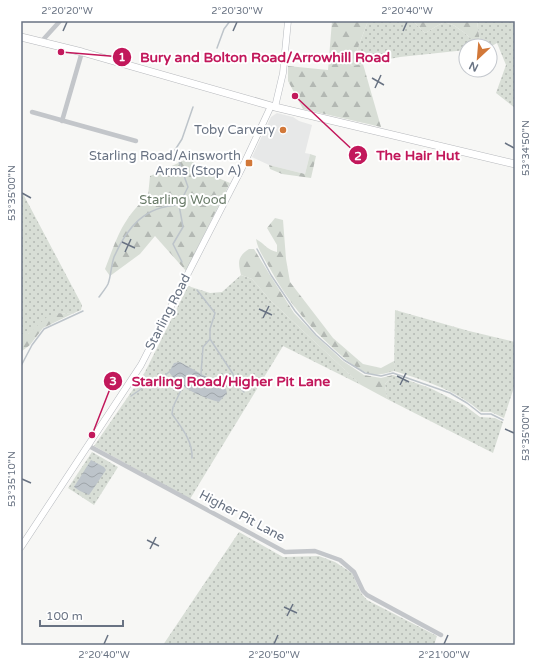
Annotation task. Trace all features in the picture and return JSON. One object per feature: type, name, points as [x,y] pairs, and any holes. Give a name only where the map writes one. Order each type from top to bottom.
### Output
[{"type":"highway","points":[[21,37],[82,52],[273,106],[515,164]]},
{"type":"main road","name":"Starling Road","points":[[21,547],[141,365],[241,170],[273,106],[283,73],[288,21]]},
{"type":"street","points":[[41,42],[51,29],[60,21]]},
{"type":"street","points":[[62,121],[82,52]]},
{"type":"street","points":[[32,112],[136,141]]},
{"type":"street","name":"Higher Pit Lane","points":[[89,446],[285,552],[315,551],[340,560],[354,572],[363,591],[367,595],[441,635]]},
{"type":"shaded area","points":[[277,113],[293,117],[299,121],[312,125],[305,153],[310,154],[305,174],[269,165],[252,157],[271,117]]},
{"type":"green space","points":[[332,21],[368,21],[351,66],[363,64],[381,127],[303,109],[288,81],[288,66],[328,70]]},
{"type":"green space","points":[[368,21],[414,22],[425,33],[443,23],[447,23],[461,30],[470,38],[458,38],[458,51],[400,57],[351,66]]},
{"type":"green space","points":[[409,21],[477,21],[479,38],[470,38],[461,30],[447,23],[443,23],[425,33],[414,22]]},
{"type":"green space","points":[[477,21],[515,21],[515,108],[496,93],[506,65],[498,45],[498,38],[479,38]]},
{"type":"green space","points":[[310,154],[316,156],[311,178],[282,174],[270,169],[269,165],[305,174]]},
{"type":"green space","name":"Starling Wood","points":[[189,158],[204,172],[230,183],[186,271],[155,236],[140,254],[110,276],[105,269],[113,248],[126,221],[139,204],[148,196],[150,176]]},
{"type":"green space","points":[[21,190],[82,305],[81,310],[72,314],[57,313],[28,334],[21,334]]},
{"type":"green space","points":[[275,218],[283,220],[286,259],[290,282],[333,338],[363,364],[381,368],[394,361],[394,371],[376,375],[369,374],[357,368],[325,341],[298,312],[261,254],[256,239],[268,248],[277,252],[277,245],[267,228]]},
{"type":"green space","points":[[249,249],[254,249],[294,313],[343,361],[364,375],[381,378],[393,375],[385,384],[387,399],[361,385],[270,300],[252,279],[241,275],[239,260],[240,257]]},
{"type":"green space","points":[[241,275],[252,279],[270,300],[361,385],[283,346],[190,499],[94,446],[145,372],[188,286],[210,293],[222,292]]},
{"type":"green space","points":[[395,310],[469,331],[515,342],[515,384],[504,418],[491,412],[481,412],[451,392],[394,371]]},
{"type":"green space","points":[[57,313],[72,314],[43,328],[30,345],[21,353],[21,334],[28,334],[48,316]]},
{"type":"green space","points":[[393,375],[430,388],[464,405],[480,417],[495,418],[503,422],[493,453],[387,399],[385,384]]},
{"type":"green space","points":[[92,452],[118,467],[94,505],[68,488]]},
{"type":"green space","points":[[239,532],[283,557],[319,556],[335,562],[352,573],[361,593],[367,600],[437,636],[434,645],[163,645]]},
{"type":"water","points":[[180,362],[221,385],[226,389],[227,393],[219,402],[191,391],[179,383],[169,372],[174,363]]},
{"type":"water","points":[[91,460],[104,467],[106,470],[89,495],[74,487]]},
{"type":"waterway","points":[[217,48],[224,29],[230,21]]},
{"type":"waterway","points":[[182,262],[173,244],[183,227],[179,205],[188,187],[175,150],[182,139],[193,107]]},
{"type":"waterway","points":[[99,297],[108,284],[114,257],[119,246],[131,228],[139,220],[156,209],[179,205]]},
{"type":"waterway","points":[[257,249],[271,275],[295,311],[316,335],[344,360],[365,373],[381,376],[393,373],[450,393],[467,403],[481,414],[491,414],[503,420]]},
{"type":"waterway","points":[[197,290],[215,313],[210,329],[210,339],[233,374],[237,385],[244,392]]},
{"type":"waterway","points":[[21,366],[32,345],[44,329],[83,311]]},
{"type":"waterway","points":[[201,374],[203,347],[210,339]]},
{"type":"waterway","points":[[131,396],[144,387],[150,386],[159,381],[169,372]]},
{"type":"waterway","points":[[183,386],[173,407],[172,414],[183,429],[191,446],[192,458]]},
{"type":"place","name":"Bury and Bolton Road/Arrowhill Road","points":[[61,52]]},
{"type":"place","name":"The Hair Hut","points":[[295,96]]},
{"type":"place","name":"Toby Carvery","points":[[283,130]]},
{"type":"place","name":"Starling Road/Ainsworth Arms (Stop A)","points":[[249,163]]},
{"type":"place","name":"Starling Road/Higher Pit Lane","points":[[92,435]]}]
